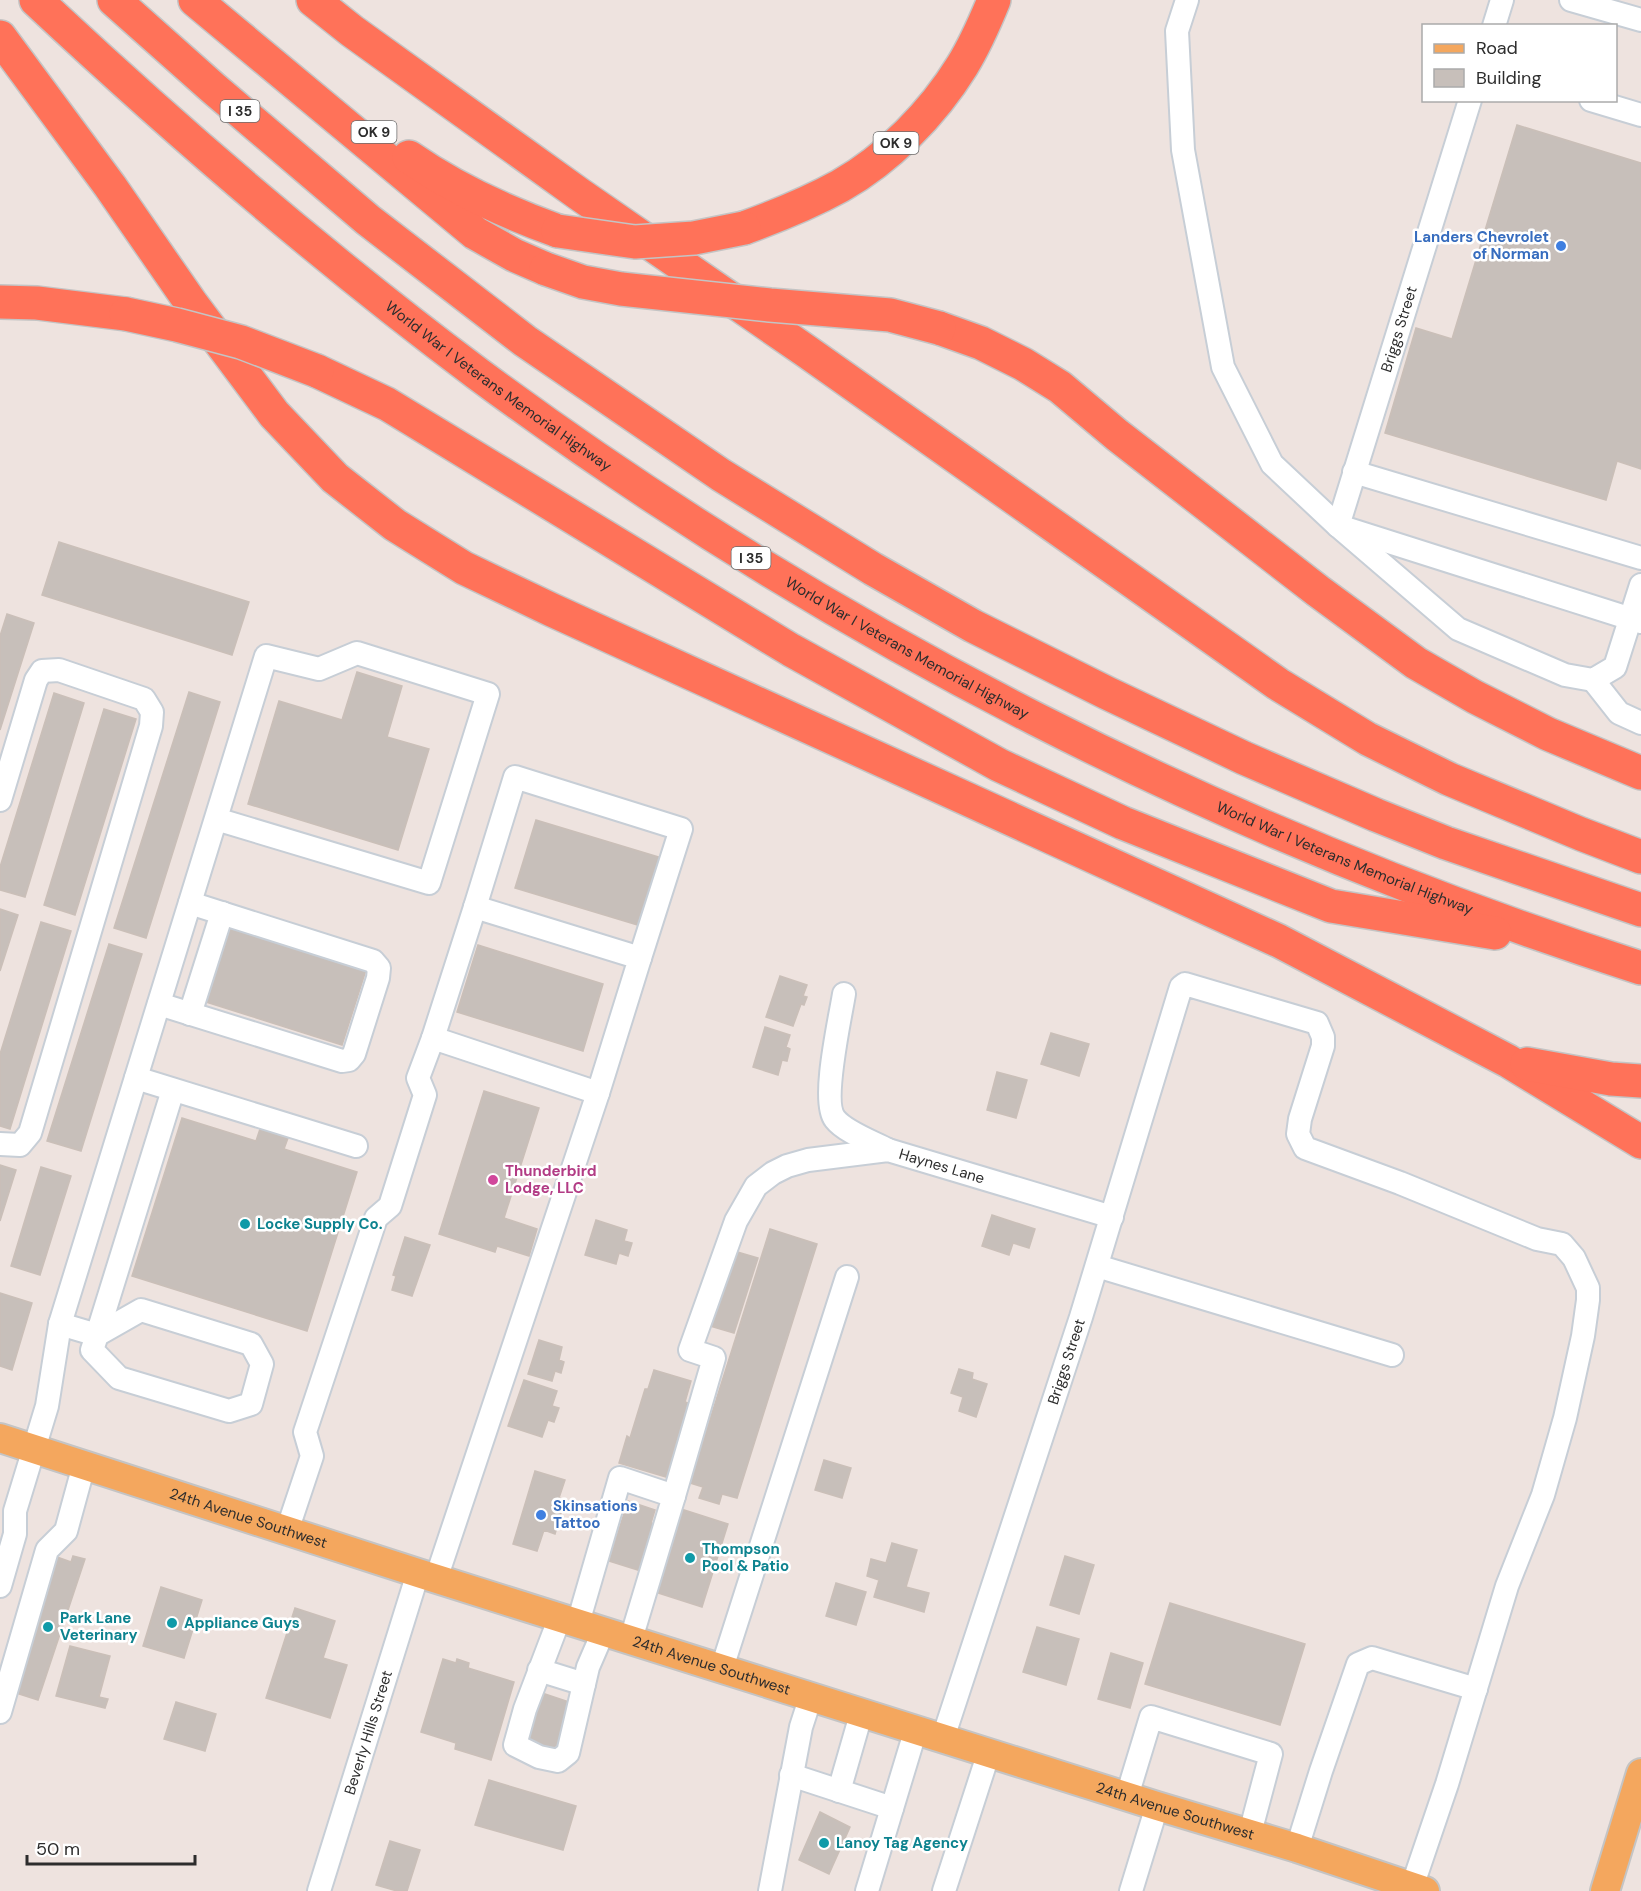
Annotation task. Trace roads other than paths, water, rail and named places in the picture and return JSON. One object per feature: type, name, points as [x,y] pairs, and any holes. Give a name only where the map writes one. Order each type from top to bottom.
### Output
[{"type":"highway","name":"World War I Veterans Memorial Highway","points":[[36,0],[99,60],[236,181],[478,374],[594,456],[745,554],[872,630],[1022,713],[1154,778],[1271,830],[1385,876],[1572,946],[1641,968]]},
{"type":"highway","name":"I 35","points":[[114,0],[222,96],[368,219],[525,341],[721,475],[873,569],[973,626],[1244,758],[1446,843],[1641,910]]},
{"type":"highway","name":"OK 9","points":[[195,0],[229,29],[428,170],[488,204],[558,231],[635,242],[694,237],[744,228],[779,215],[842,185],[878,159],[909,132],[938,99],[963,65],[994,0]]},
{"type":"highway","points":[[313,0],[352,31],[579,194],[816,357],[1278,684],[1368,739],[1449,779],[1641,857]]},
{"type":"highway","points":[[229,29],[475,233],[513,255],[546,270],[583,282],[621,290],[890,315],[939,328],[981,343],[1023,364],[1060,387],[1117,435],[1309,584],[1416,663],[1475,697],[1548,734],[1641,773]]},
{"type":"highway","points":[[0,37],[110,186],[191,303],[274,414],[335,478],[395,525],[464,568],[747,700],[1279,941],[1508,1061],[1641,1142]]},
{"type":"highway","points":[[0,302],[37,303],[126,314],[177,324],[241,342],[317,371],[387,404],[791,650],[906,715],[999,765],[1123,823],[1331,906],[1572,946]]},
{"type":"highway","points":[[1508,1061],[1611,1079],[1641,1081]]},
{"type":"main road","name":"24th Avenue Southwest","points":[[0,1438],[427,1576],[1157,1806],[1250,1833],[1419,1889]]},
{"type":"main road","points":[[1605,1891],[1641,1773]]},
{"type":"street","points":[[1187,0],[1177,31],[1184,150],[1223,367],[1272,464],[1338,526],[1458,629],[1565,675],[1593,680],[1615,668],[1636,620],[1641,585]]},
{"type":"street","points":[[1495,24],[1502,0]]},
{"type":"street","points":[[1571,0],[1641,20]]},
{"type":"street","name":"Briggs Street","points":[[1338,526],[1469,102]]},
{"type":"street","points":[[1598,102],[1641,115]]},
{"type":"street","points":[[1354,472],[1641,558]]},
{"type":"street","points":[[1338,526],[1636,620]]},
{"type":"street","points":[[0,1586],[15,1534],[15,1511],[47,1406],[60,1324],[266,656],[319,669],[357,653],[488,694],[429,882],[216,819]]},
{"type":"street","points":[[0,800],[36,680],[42,671],[59,670],[144,699],[152,712],[151,726],[30,1133],[20,1145],[0,1143]]},
{"type":"street","points":[[1593,680],[1619,713],[1641,723]]},
{"type":"street","name":"Beverly Hills Street","points":[[319,1891],[427,1576],[598,1093],[681,829],[515,777],[475,907]]},
{"type":"street","points":[[159,1004],[342,1061],[349,1060],[354,1054],[378,978],[379,968],[373,961],[190,903]]},
{"type":"street","points":[[287,1531],[312,1455],[305,1432],[376,1218],[390,1206],[424,1095],[418,1078],[475,907],[640,958]]},
{"type":"street","points":[[190,1014],[222,913]]},
{"type":"street","name":"Briggs Street","points":[[943,1738],[1097,1266],[1180,987],[1185,984],[1317,1023],[1323,1037],[1323,1046],[1300,1119],[1298,1134],[1305,1148],[1400,1183],[1537,1239],[1562,1244],[1574,1258],[1588,1288],[1582,1336],[1565,1418],[1543,1495],[1507,1586],[1476,1689]]},
{"type":"street","points":[[844,994],[829,1087],[830,1108],[834,1118],[845,1127],[888,1150]]},
{"type":"street","points":[[433,1038],[598,1093]]},
{"type":"street","points":[[136,1078],[356,1146]]},
{"type":"street","points":[[60,1324],[97,1335],[141,1311],[251,1344],[262,1364],[251,1404],[229,1411],[119,1378],[92,1350],[97,1335],[173,1090]]},
{"type":"street","name":"Haynes Lane","points":[[674,1496],[714,1358],[690,1350],[736,1221],[756,1186],[773,1173],[808,1160],[888,1150],[1112,1217]]},
{"type":"street","points":[[1097,1266],[1392,1355]]},
{"type":"street","points":[[722,1668],[847,1277]]},
{"type":"street","points":[[0,1712],[47,1550],[66,1531],[84,1465]]},
{"type":"street","points":[[580,1624],[539,1670],[515,1745],[539,1756],[558,1761],[567,1753],[588,1667],[580,1624],[620,1478],[674,1496],[631,1639]]},
{"type":"street","points":[[1297,1848],[1358,1664],[1372,1658],[1476,1689],[1447,1784],[1419,1889]]},
{"type":"street","points":[[539,1670],[584,1684]]},
{"type":"street","points":[[770,1891],[801,1727],[811,1696]]},
{"type":"street","points":[[839,1791],[862,1712]]},
{"type":"street","points":[[1127,1796],[1151,1717],[1271,1754],[1250,1833]]},
{"type":"street","points":[[867,1891],[916,1730]]},
{"type":"street","points":[[944,1891],[989,1752]]},
{"type":"street","points":[[791,1775],[892,1808]]},
{"type":"street","points":[[1131,1891],[1157,1806]]},
{"type":"place","name":"Landers Chevrolet of Norman","points":[[1561,246]]},
{"type":"place","name":"Thunderbird Lodge, LLC","points":[[493,1180]]},
{"type":"place","name":"Locke Supply Co.","points":[[245,1224]]},
{"type":"place","name":"Skinsations Tattoo","points":[[541,1515]]},
{"type":"place","name":"Thompson Pool & Patio","points":[[690,1558]]},
{"type":"place","name":"Appliance Guys","points":[[172,1623]]},
{"type":"place","name":"Park Lane Veterinary","points":[[48,1627]]},
{"type":"place","name":"Lanoy Tag Agency","points":[[824,1843]]}]
